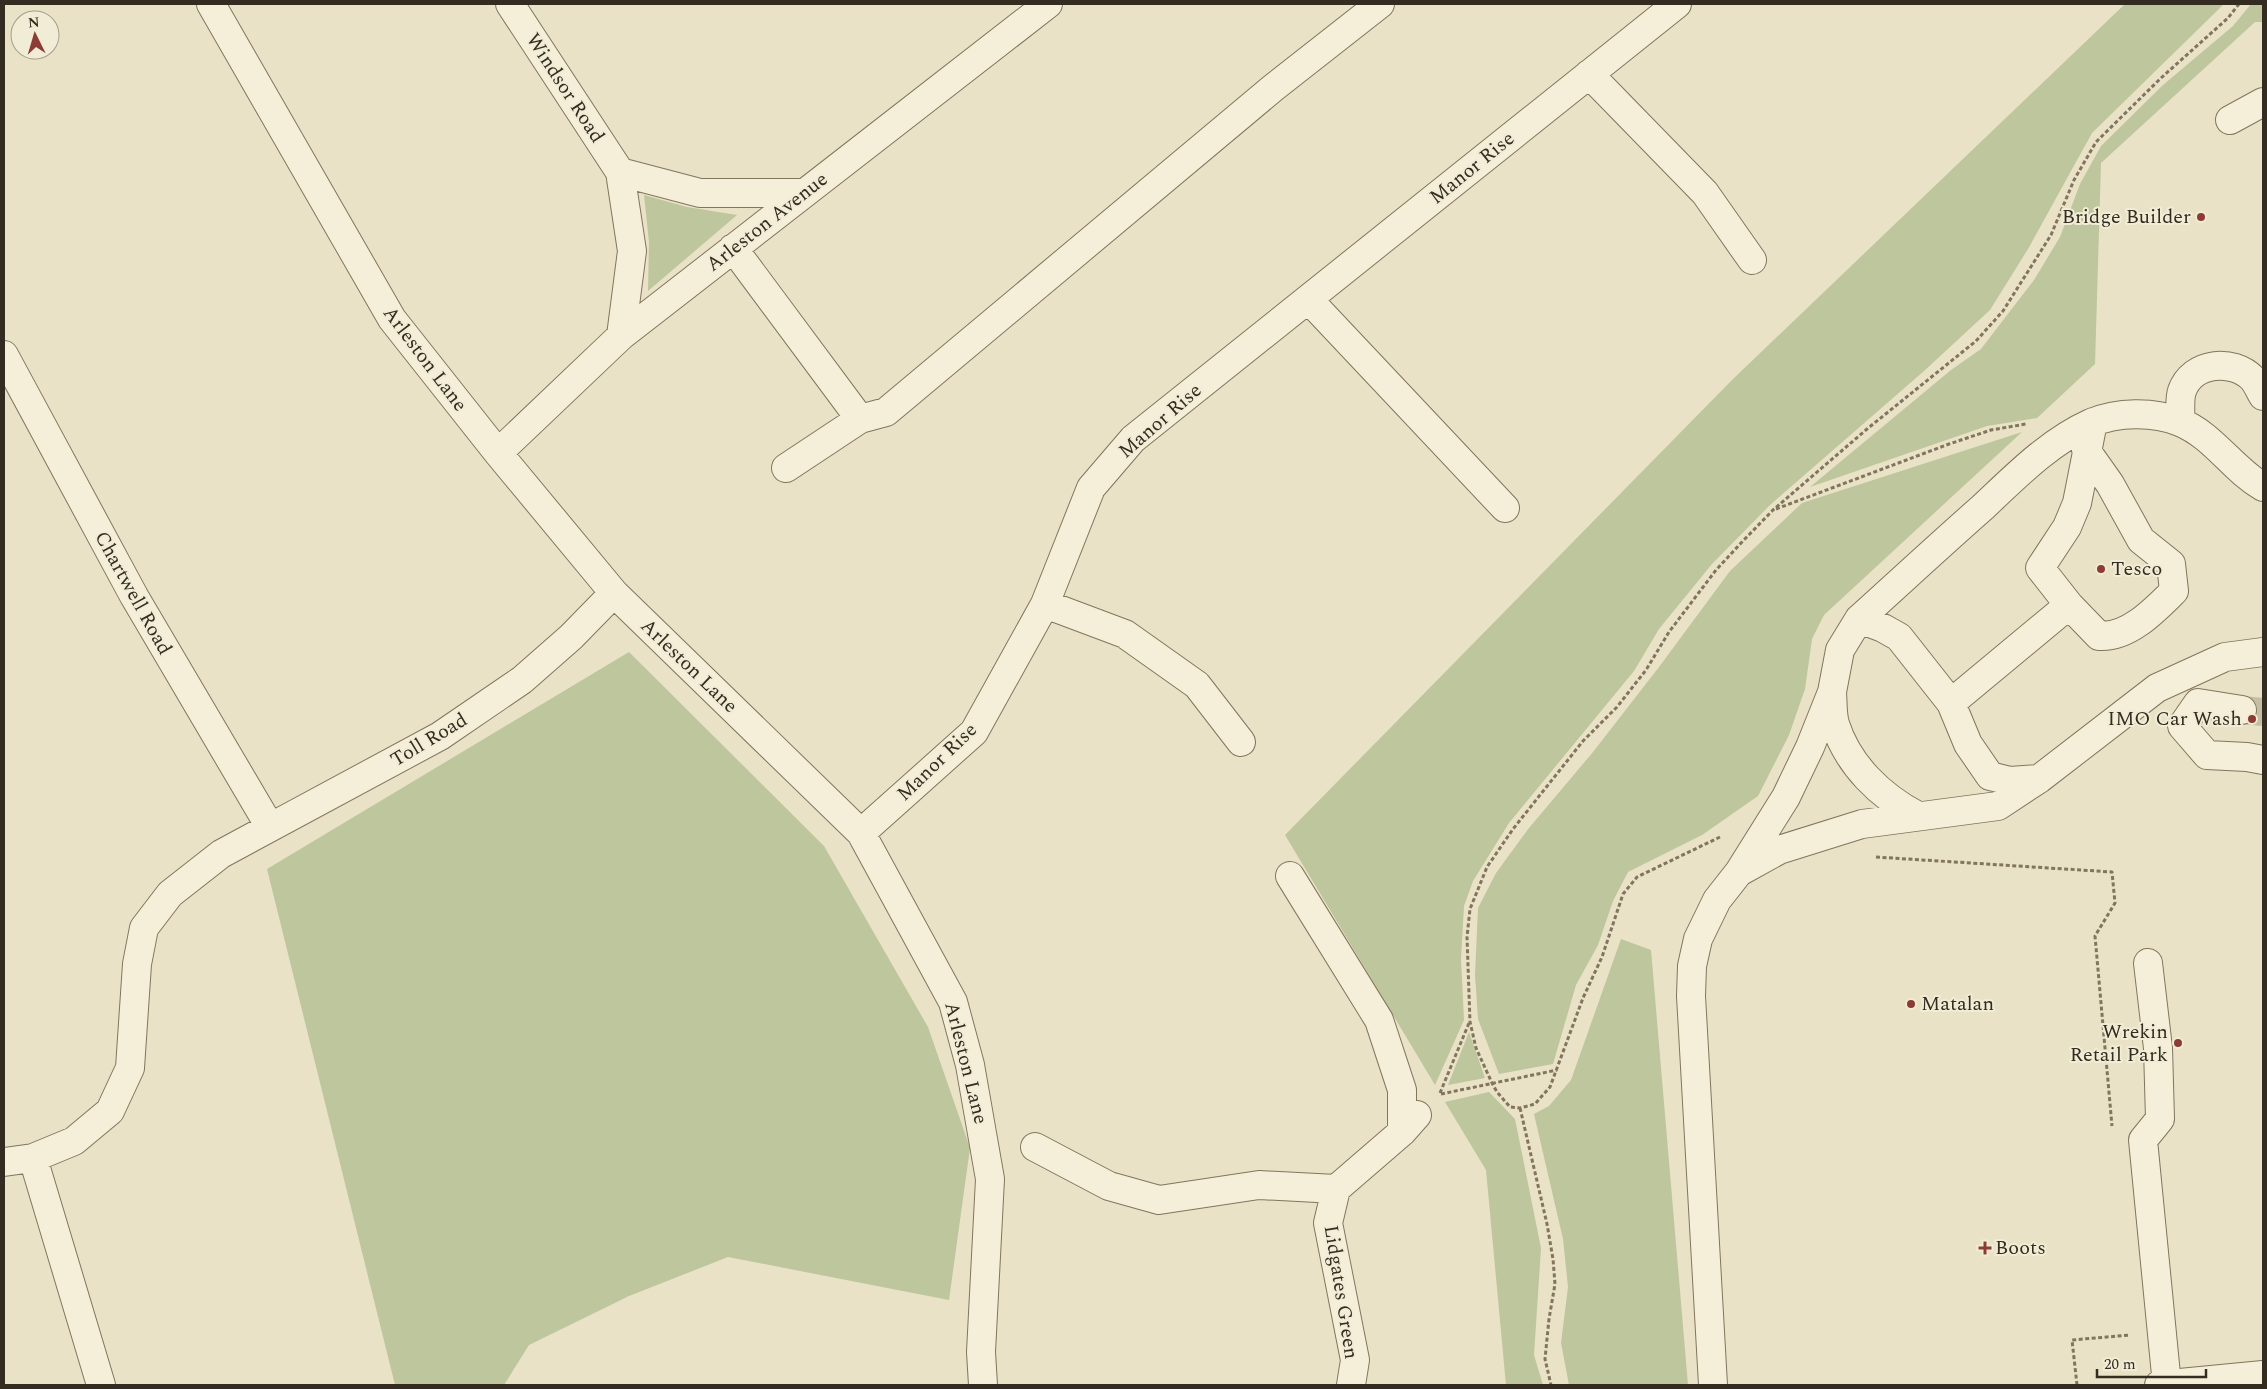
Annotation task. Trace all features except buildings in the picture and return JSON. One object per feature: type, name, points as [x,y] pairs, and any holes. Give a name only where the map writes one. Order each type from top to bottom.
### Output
[{"type":"street","name":"Arleston Lane","points":[[210,4],[392,319],[498,453],[614,593],[861,833],[953,1002],[970,1065],[990,1179],[981,1352],[982,1385]]},
{"type":"street","name":"Windsor Road","points":[[510,4],[620,172],[632,251],[621,336]]},
{"type":"street","name":"Arleston Avenue","points":[[498,453],[621,336],[1048,4]]},
{"type":"street","points":[[786,468],[860,419],[886,412],[1273,88],[1380,4]]},
{"type":"street","name":"Manor Rise","points":[[861,833],[974,732],[1045,604],[1091,488],[1133,439],[1309,300],[1676,4]]},
{"type":"street","points":[[1589,74],[1705,193],[1752,260]]},
{"type":"street","points":[[2230,120],[2263,102]]},
{"type":"street","points":[[620,172],[700,194],[803,193]]},
{"type":"street","points":[[733,248],[860,419]]},
{"type":"street","points":[[1309,300],[1505,508]]},
{"type":"street","name":"Chartwell Road","points":[[4,355],[134,596],[270,826]]},
{"type":"street","points":[[2180,422],[2182,391],[2195,371],[2213,366],[2233,367],[2252,378],[2263,396]]},
{"type":"street","points":[[1713,1385],[1691,996],[1692,966],[1698,939],[1716,900],[1739,872],[1786,798],[1810,747],[1832,692],[1840,650],[1859,619],[2028,466],[2076,443],[2093,422],[2126,414],[2157,416],[2180,422],[2209,438],[2248,478],[2263,487]]},
{"type":"street","points":[[2076,443],[2110,484],[2141,540],[2171,564],[2174,591],[2148,616],[2113,637],[2098,636],[2069,605],[2040,568],[2067,527],[2077,503],[2076,443]]},
{"type":"street","name":"Toll Road","points":[[4,1162],[33,1158],[74,1141],[110,1111],[130,1068],[136,964],[144,928],[170,894],[221,854],[440,736],[522,680],[572,637],[614,593]]},
{"type":"street","points":[[1045,604],[1125,634],[1197,685],[1241,742]]},
{"type":"street","points":[[1951,703],[2069,605]]},
{"type":"street","points":[[1859,619],[1883,628],[1899,637],[1951,703],[1968,744],[1990,776],[2010,781],[2039,779]]},
{"type":"street","points":[[1739,872],[1779,850],[1862,824],[1998,806],[2039,779],[2157,688],[2226,657],[2263,652]]},
{"type":"street","points":[[1832,692],[1834,722],[1844,746],[1862,772],[1884,796],[1918,816]]},
{"type":"street","points":[[2242,710],[2198,703],[2182,726],[2207,754],[2247,756],[2263,760]]},
{"type":"street","points":[[1035,1147],[1109,1186],[1159,1200],[1260,1185],[1336,1189],[1410,1124],[1402,1090],[1379,1020],[1290,876]]},
{"type":"street","points":[[2148,963],[2158,1048],[2160,1119],[2143,1140],[2163,1385],[2263,1375]]},
{"type":"street","points":[[33,1158],[100,1385]]},
{"type":"street","name":"Lidgates Green","points":[[1336,1189],[1328,1223],[1355,1360],[1351,1385]]},
{"type":"path","points":[[1726,834],[1636,878],[1623,894],[1613,928],[1583,998],[1550,1087],[1535,1104],[1520,1108],[1510,1106],[1497,1092],[1492,1083],[1476,1048],[1470,1022],[1467,937],[1470,909],[1487,867],[1513,829],[1583,741],[1617,708],[1646,670],[1669,632],[1716,570],[1774,510],[1981,335],[2003,311],[2051,235],[2074,180],[2096,142],[2161,78],[2228,18],[2239,4]]},
{"type":"path","points":[[1774,510],[1991,430],[2030,424],[2076,443]]},
{"type":"path","points":[[1875,857],[2112,872],[2115,903],[2094,936],[2113,1130]]},
{"type":"path","points":[[1410,1124],[1440,1094],[1470,1022]]},
{"type":"path","points":[[1440,1094],[1557,1070]]},
{"type":"path","points":[[1520,1108],[1547,1224],[1553,1259],[1555,1284],[1545,1359],[1551,1385]]},
{"type":"path","points":[[2077,1385],[2072,1340],[2132,1335],[2131,1325]]},
{"type":"green space","points":[[2125,4],[2224,4],[2092,133],[2028,249],[1990,310],[1924,371],[1770,505],[1712,564],[1659,629],[1634,671],[1509,823],[1473,881],[1464,906],[1461,959],[1464,1020],[1435,1085],[1285,835],[1733,379]]},
{"type":"green space","points":[[2251,4],[2263,4],[2263,22],[2255,22],[2101,163],[2095,364],[2037,418],[1987,426],[1810,487],[1951,370],[1981,349],[2034,280],[2060,237],[2080,184],[2101,146],[2163,85],[2233,26]]},
{"type":"green space","points":[[644,195],[687,207],[737,215],[648,291],[649,242]]},
{"type":"green space","points":[[2022,432],[1824,615],[1812,639],[1805,689],[1789,735],[1758,796],[1702,835],[1628,872],[1613,901],[1598,945],[1576,985],[1553,1064],[1499,1074],[1478,1019],[1475,975],[1478,908],[1496,873],[1529,828],[1593,752],[1730,571],[1802,503]]},
{"type":"green space","points":[[629,652],[824,846],[928,1027],[970,1148],[949,1300],[728,1257],[629,1296],[529,1345],[504,1385],[395,1385],[267,869]]},
{"type":"green space","points":[[1621,939],[1651,950],[1688,1385],[1569,1385],[1561,1343],[1568,1287],[1563,1239],[1534,1114],[1549,1106],[1571,1080]]},
{"type":"green space","points":[[1469,1032],[1485,1078],[1448,1085]]},
{"type":"green space","points":[[1489,1092],[1515,1119],[1541,1248],[1534,1355],[1543,1385],[1506,1385],[1486,1170],[1445,1102]]},
{"type":"tunnel","points":[[2242,710],[2263,712]]},
{"type":"place","name":"Bridge Builder","points":[[2201,217]]},
{"type":"place","name":"Tesco","points":[[2101,569]]},
{"type":"place","name":"IMO Car Wash","points":[[2252,719]]},
{"type":"place","name":"Matalan","points":[[1911,1004]]},
{"type":"place","name":"Wrekin Retail Park","points":[[2178,1043]]},
{"type":"place","name":"Boots","points":[[1985,1248]]}]
